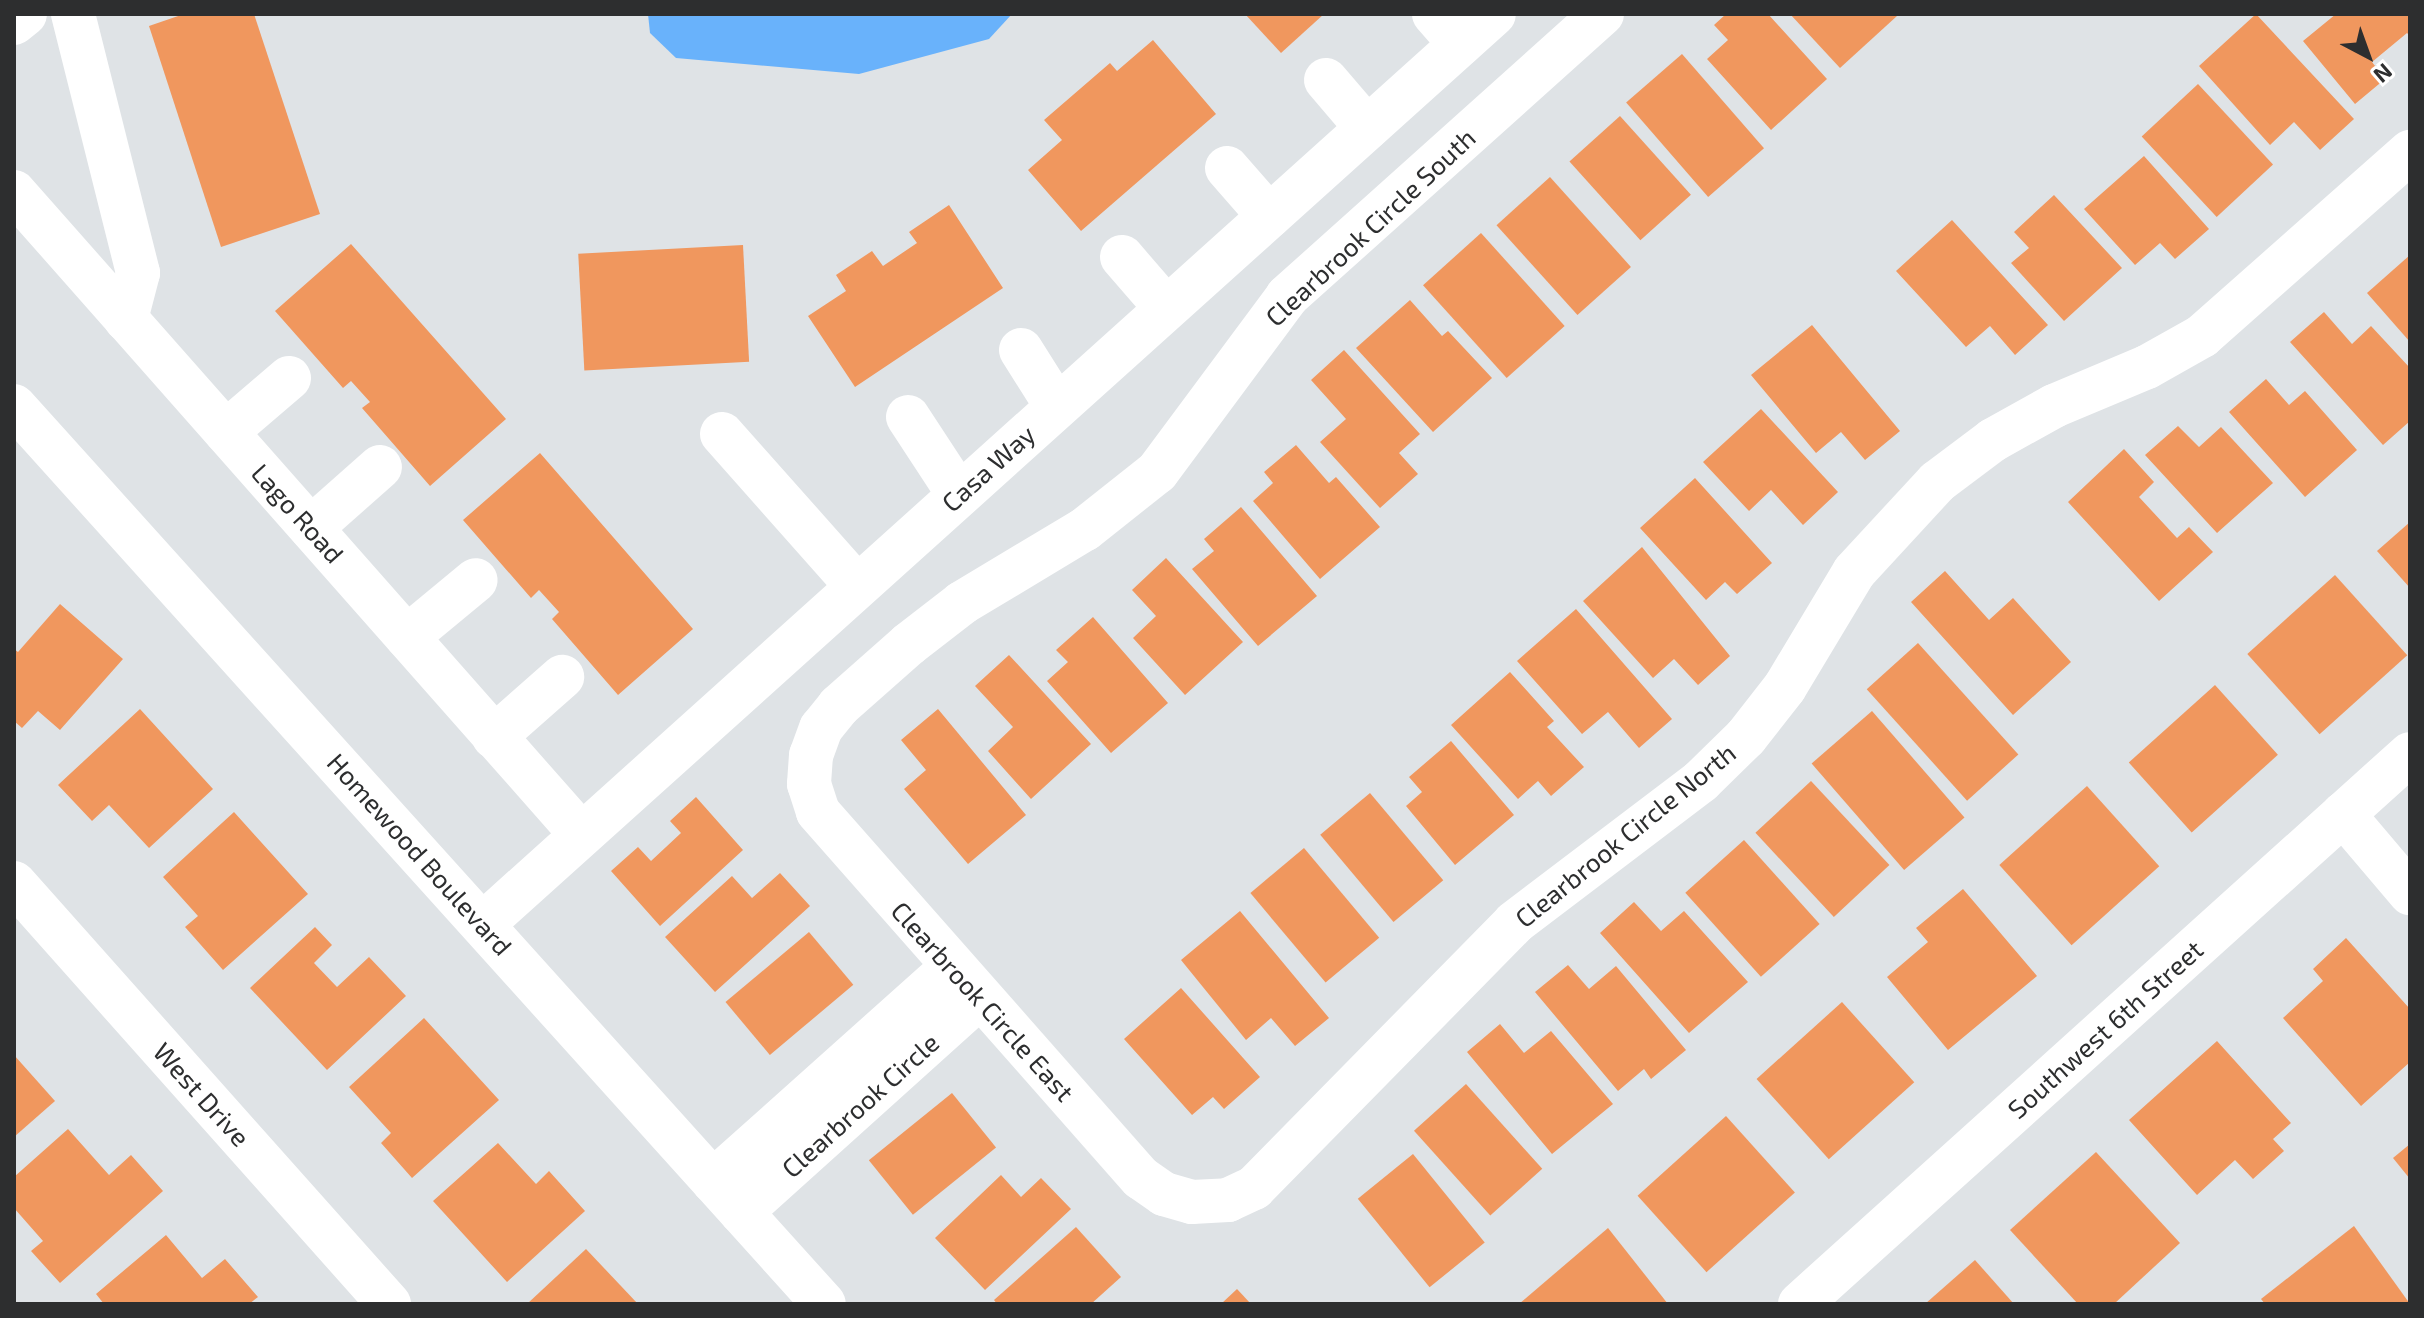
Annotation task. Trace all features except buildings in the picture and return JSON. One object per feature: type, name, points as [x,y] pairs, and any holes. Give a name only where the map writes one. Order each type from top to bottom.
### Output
[{"type":"street","points":[[14,23],[25,14]]},
{"type":"street","points":[[73,14],[138,273],[126,319]]},
{"type":"street","name":"Casa Way","points":[[483,924],[1367,128],[1447,29],[1494,14]]},
{"type":"street","name":"Clearbrook Circle South","points":[[810,770],[821,728],[839,706],[962,603],[1085,529],[1145,482],[1196,425],[1247,345],[1287,297],[1602,14]]},
{"type":"street","points":[[1326,80],[1367,128]]},
{"type":"street","name":"Clearbrook Circle North","points":[[1192,1202],[1228,1200],[1254,1188],[1514,923],[1701,781],[1746,737],[1785,687],[1854,572],[1937,482],[1993,440],[2054,406],[2147,367],[2202,336],[2410,152]]},
{"type":"street","points":[[1227,168],[1269,216]]},
{"type":"street","name":"Lago Road","points":[[14,192],[581,834]]},
{"type":"street","points":[[1122,257],[1166,308]]},
{"type":"street","points":[[1021,350],[1057,407]]},
{"type":"street","points":[[226,432],[289,378]]},
{"type":"street","name":"Homewood Boulevard","points":[[14,406],[824,1304]]},
{"type":"street","points":[[908,417],[959,495]]},
{"type":"street","points":[[722,434],[857,586]]},
{"type":"street","points":[[311,528],[380,467]]},
{"type":"street","points":[[407,637],[476,580]]},
{"type":"street","points":[[494,737],[562,677]]},
{"type":"street","name":"Southwest 6th Street","points":[[1800,1304],[2410,754]]},
{"type":"street","name":"Clearbrook Circle East","points":[[810,770],[818,812],[965,983],[1141,1178],[1164,1194],[1192,1202]]},
{"type":"street","points":[[2343,814],[2410,893]]},
{"type":"street","name":"West Drive","points":[[14,883],[389,1304]]},
{"type":"street","name":"Clearbrook Circle","points":[[727,1196],[965,983]]},
{"type":"water","points":[[648,14],[1012,14],[989,39],[859,74],[676,58],[650,33]]}]
